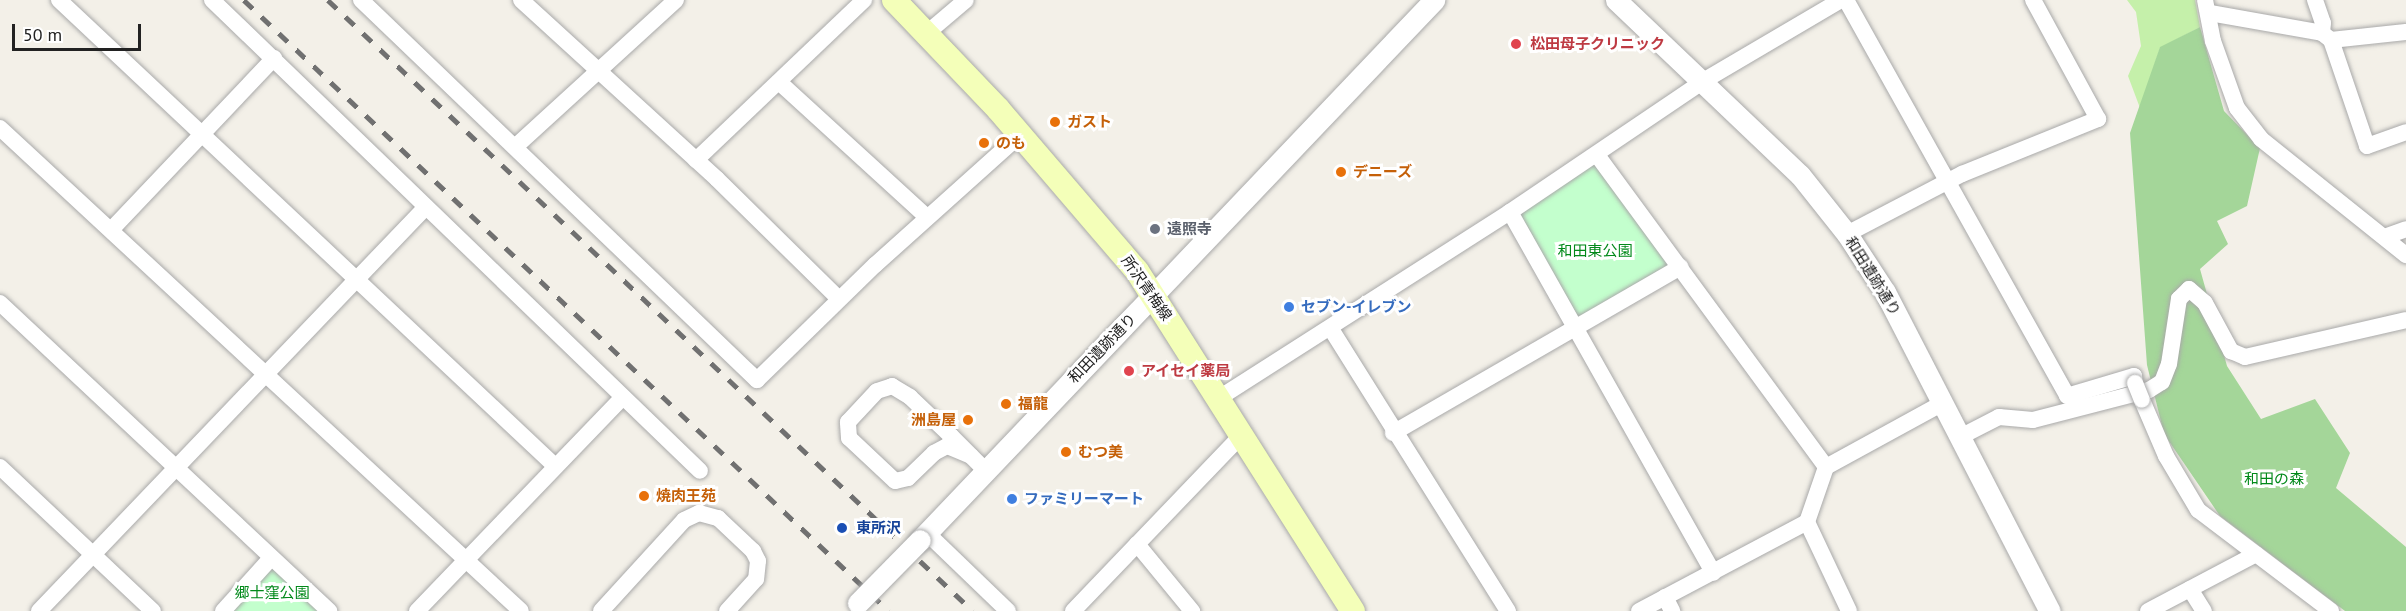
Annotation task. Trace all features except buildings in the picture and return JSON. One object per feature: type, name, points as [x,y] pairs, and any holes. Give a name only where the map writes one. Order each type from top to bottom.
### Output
[{"type":"main road","name":"所沢青梅線","points":[[894,0],[1089,212],[1153,294],[1353,611]]},
{"type":"street","points":[[59,0],[356,276],[555,466]]},
{"type":"street","points":[[212,0],[274,58],[424,209],[700,471]]},
{"type":"street","points":[[361,0],[757,380],[927,217],[1020,135]]},
{"type":"street","points":[[521,0],[696,160],[840,299]]},
{"type":"street","points":[[515,147],[676,0]]},
{"type":"street","points":[[696,160],[864,0]]},
{"type":"street","points":[[926,34],[966,0]]},
{"type":"street","name":"和田遺跡通り","points":[[855,607],[923,536],[978,463],[1153,294],[1434,0]]},
{"type":"street","name":"和田遺跡通り","points":[[1617,0],[1705,80],[1800,175],[1847,234],[1885,292],[2050,611]]},
{"type":"street","points":[[1219,398],[1331,329],[1510,212],[1705,80],[1841,0]]},
{"type":"street","points":[[1846,0],[2067,396],[2134,376],[2166,456],[2198,510],[2331,611]]},
{"type":"street","points":[[1847,234],[1946,182],[2022,147],[2098,119],[2033,0]]},
{"type":"street","points":[[2316,0],[2327,37],[2367,146],[2406,132]]},
{"type":"street","points":[[2406,32],[2327,37],[2207,7],[2216,52],[2243,116],[2261,139],[2386,236],[2406,255]]},
{"type":"street","points":[[111,230],[274,58]]},
{"type":"street","points":[[779,82],[927,217]]},
{"type":"street","points":[[0,128],[521,611]]},
{"type":"street","points":[[1597,155],[1826,467]]},
{"type":"street","points":[[39,611],[356,276],[424,209]]},
{"type":"street","points":[[1510,212],[1713,573]]},
{"type":"street","points":[[2386,236],[2406,230]]},
{"type":"street","points":[[1393,433],[1576,330],[1681,267]]},
{"type":"street","points":[[1960,437],[1999,417],[2033,420],[2149,390],[2162,382],[2169,364],[2179,299],[2189,289],[2205,303],[2231,351],[2245,357],[2406,320]]},
{"type":"street","points":[[0,303],[329,611]]},
{"type":"street","points":[[1331,329],[1393,433],[1508,611]]},
{"type":"street","points":[[892,386],[910,397],[978,463],[955,448],[941,448],[908,478],[895,481],[849,438],[848,422],[877,391],[892,386]]},
{"type":"street","points":[[417,611],[622,398]]},
{"type":"street","points":[[1639,611],[1669,604],[1713,573],[1807,522],[1826,467],[1942,403]]},
{"type":"street","points":[[1073,611],[1242,435]]},
{"type":"street","points":[[0,467],[153,611]]},
{"type":"street","points":[[601,611],[684,520],[699,513],[718,518],[753,551],[758,561],[756,579],[728,611]]},
{"type":"street","points":[[1807,522],[1849,611]]},
{"type":"street","points":[[923,536],[1008,611]]},
{"type":"street","points":[[1137,544],[1192,611]]},
{"type":"street","points":[[2148,611],[2256,554]]},
{"type":"street","points":[[223,611],[271,558]]},
{"type":"street","points":[[2190,589],[2204,611]]},
{"type":"green space","points":[[2127,0],[2195,0],[2200,27],[2160,48],[2140,108],[2128,76],[2141,46],[2136,12]]},
{"type":"green space","name":"和田の森","points":[[2200,27],[2224,111],[2260,148],[2247,206],[2217,221],[2228,244],[2200,269],[2227,366],[2261,419],[2315,399],[2350,453],[2336,488],[2406,547],[2406,611],[2345,611],[2220,516],[2164,434],[2147,365],[2130,133],[2160,47]]},
{"type":"green space","name":"和田東公園","points":[[1595,164],[1670,268],[1576,325],[1516,216]]},
{"type":"green space","name":"郷士窪公園","points":[[269,569],[275,569],[320,611],[230,611]]},
{"type":"railway","points":[[244,0],[889,611]]},
{"type":"railway","points":[[328,0],[973,611]]},
{"type":"place","name":"松田母子クリニック","points":[[1516,44]]},
{"type":"place","name":"ガスト","points":[[1055,122]]},
{"type":"place","name":"のも","points":[[984,143]]},
{"type":"place","name":"デニーズ","points":[[1341,172]]},
{"type":"place","name":"遠照寺","points":[[1155,229]]},
{"type":"place","name":"セブン-イレブン","points":[[1289,307]]},
{"type":"place","name":"アイセイ薬局","points":[[1129,371]]},
{"type":"place","name":"福龍","points":[[1006,404]]},
{"type":"place","name":"洲島屋","points":[[968,420]]},
{"type":"place","name":"むつ美","points":[[1066,452]]},
{"type":"place","name":"焼肉王苑","points":[[644,496]]},
{"type":"place","name":"ファミリーマート","points":[[1012,499]]},
{"type":"place","name":"東所沢","points":[[842,528]]}]
